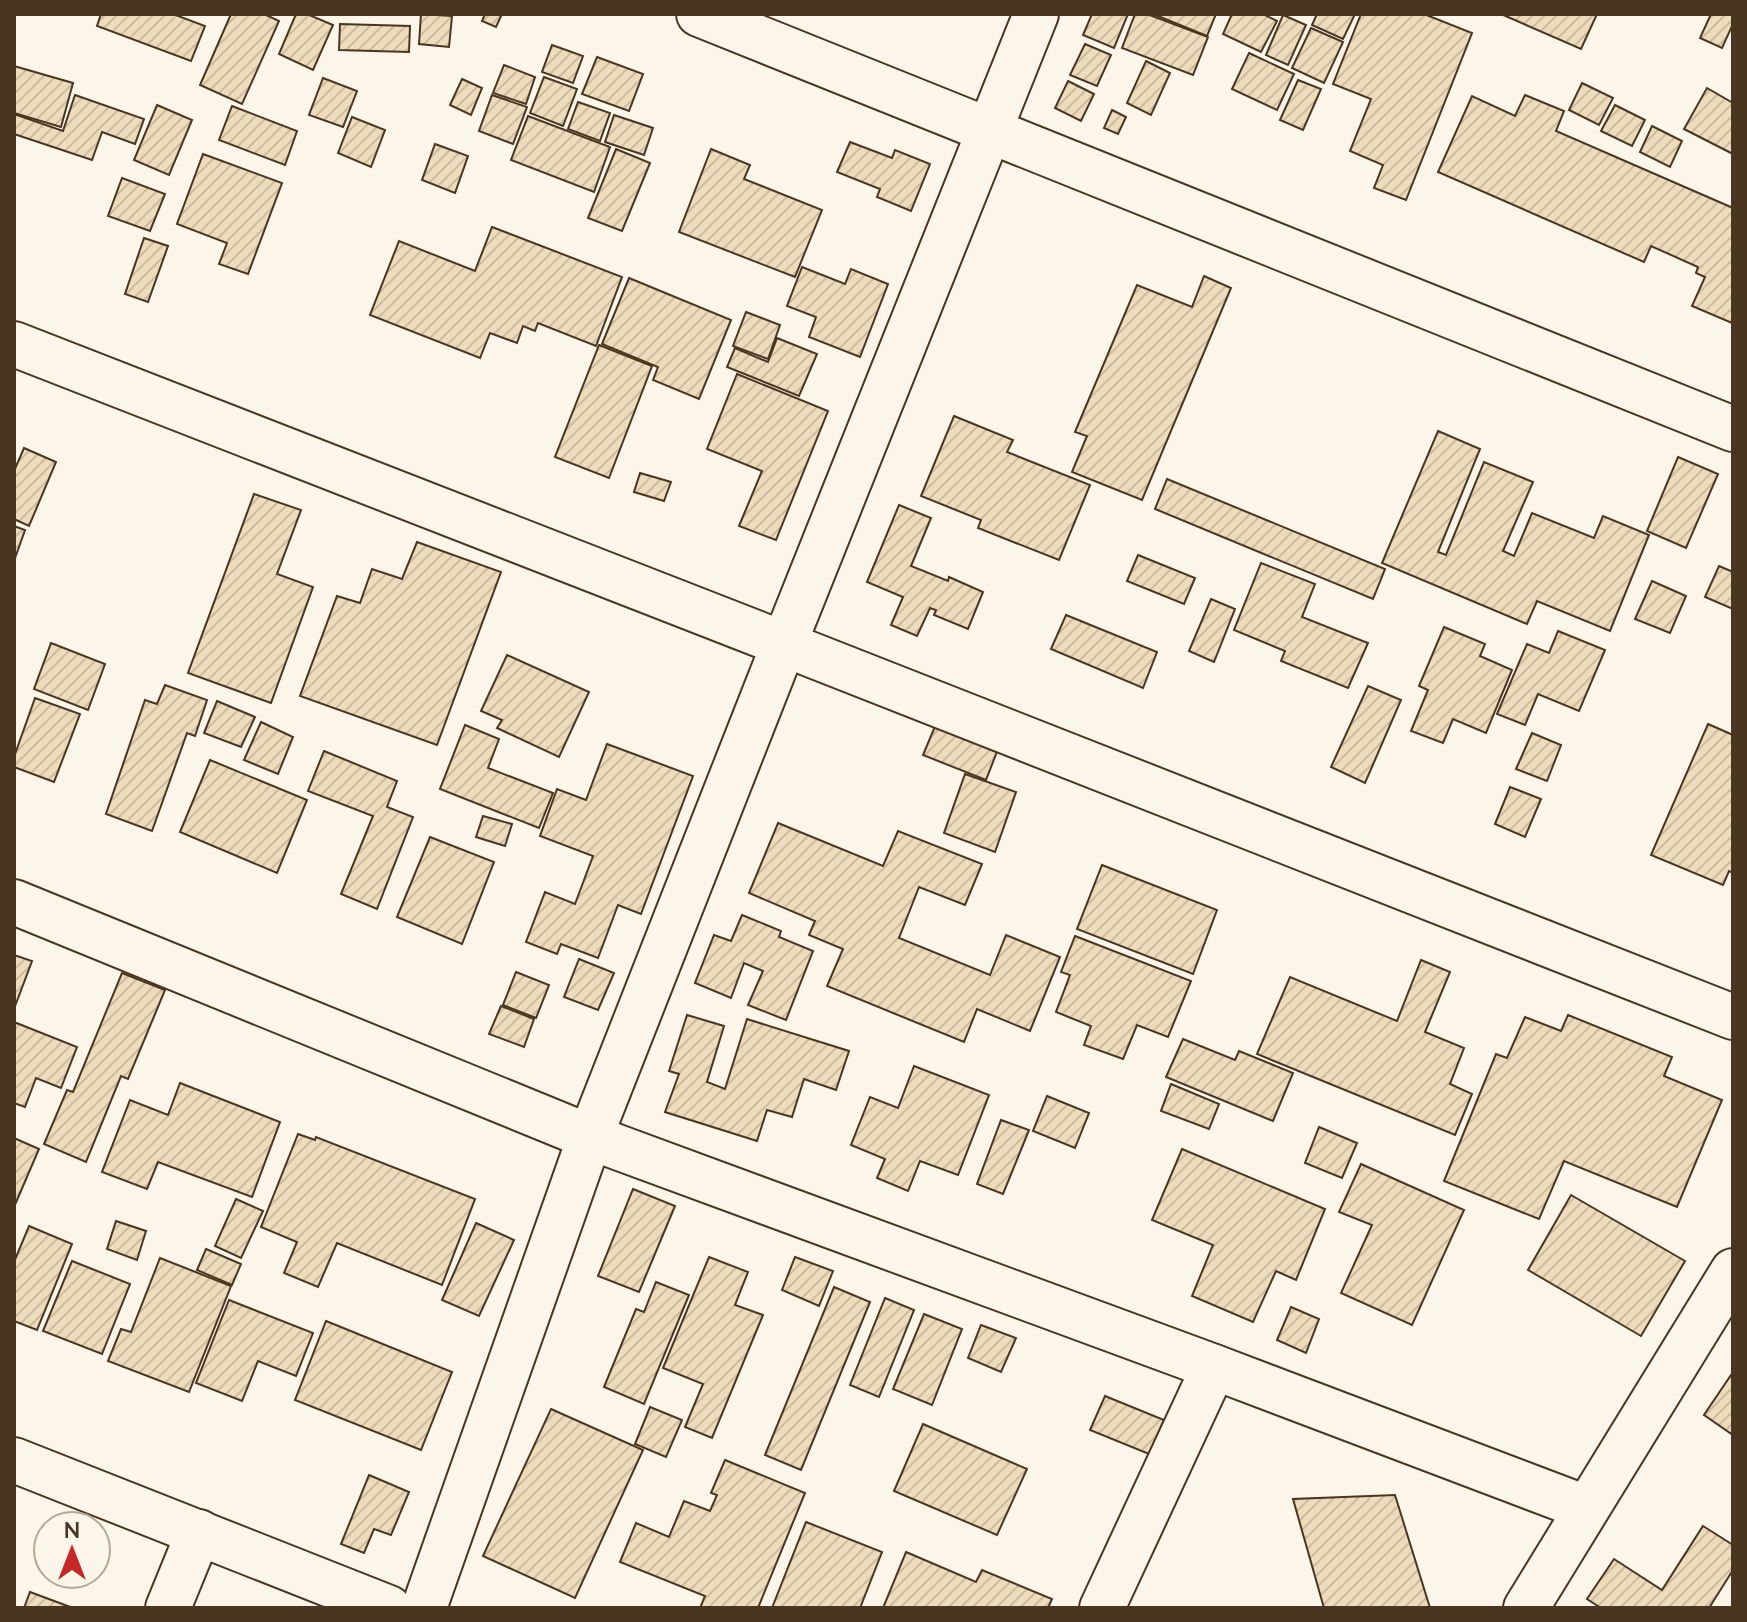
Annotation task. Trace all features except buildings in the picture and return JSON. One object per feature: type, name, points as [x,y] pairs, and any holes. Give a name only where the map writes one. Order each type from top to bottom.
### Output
[{"type":"street","points":[[699,14],[1733,429]]},
{"type":"street","points":[[424,1608],[590,1137],[1036,14]]},
{"type":"street","points":[[14,344],[1733,1017]]},
{"type":"street","points":[[14,902],[590,1137],[1586,1508]]},
{"type":"street","points":[[1526,1608],[1733,1271]]},
{"type":"street","points":[[1102,1608],[1214,1367]]},
{"type":"street","points":[[14,1460],[389,1608]]},
{"type":"street","points":[[168,1608],[199,1532]]}]
